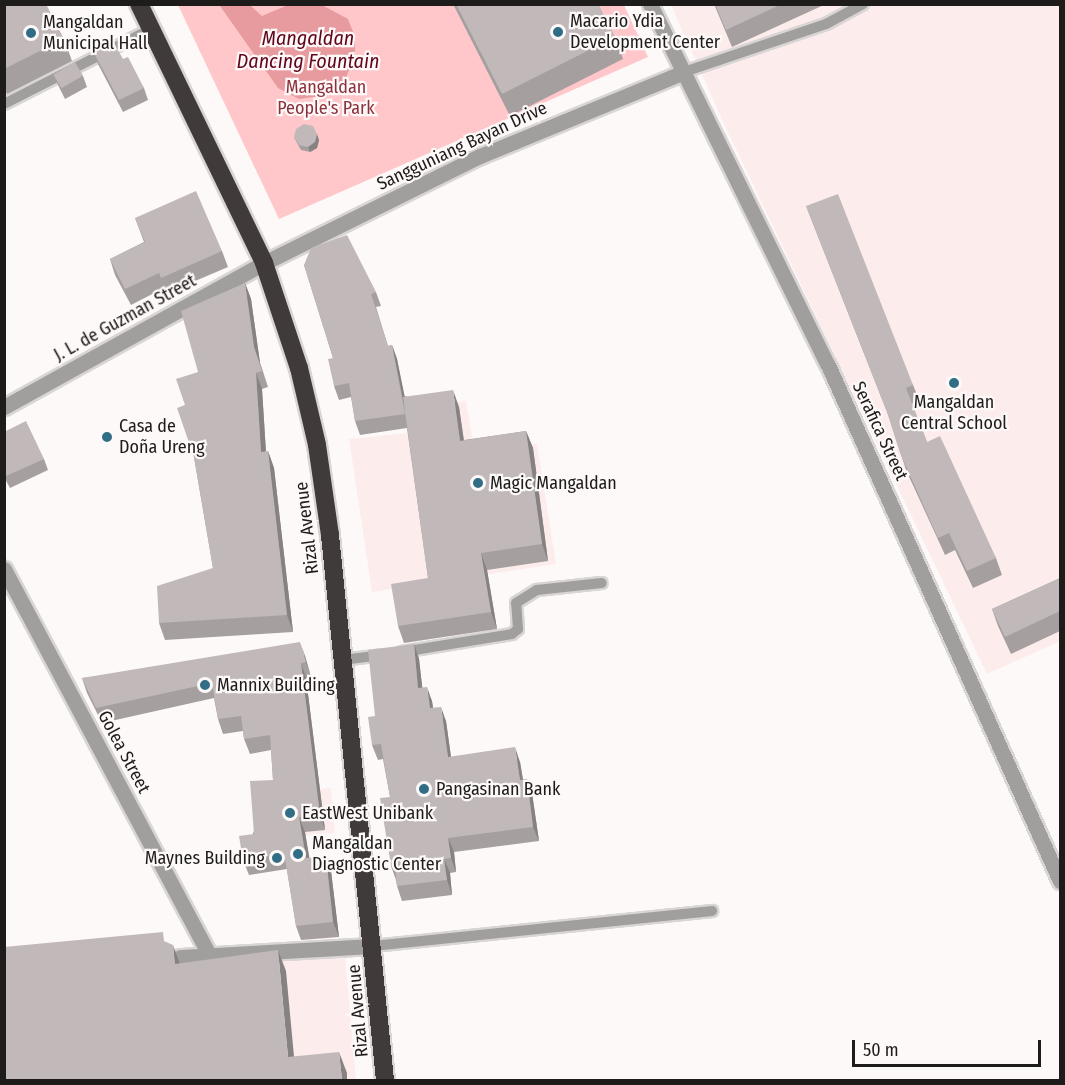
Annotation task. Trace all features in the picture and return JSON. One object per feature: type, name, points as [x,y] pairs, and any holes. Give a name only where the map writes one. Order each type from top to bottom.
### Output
[{"type":"highway","name":"Rizal Avenue","points":[[139,4],[264,263],[299,368],[317,444],[373,946],[385,1080]]},
{"type":"street","name":"Serafica Street","points":[[650,4],[681,73],[828,365],[1060,881]]},
{"type":"street","name":"Sangguniang Bayan Drive","points":[[264,263],[480,156],[681,73]]},
{"type":"street","name":"J. L. de Guzman Street","points":[[4,407],[264,263]]},
{"type":"street","name":"Golea Street","points":[[4,569],[209,954]]},
{"type":"street","points":[[180,957],[373,946]]},
{"type":"lane","points":[[681,73],[796,35],[863,4]]},
{"type":"lane","points":[[4,104],[151,28]]},
{"type":"lane","points":[[342,660],[512,634],[518,629],[516,603],[537,590],[602,584]]},
{"type":"lane","points":[[373,946],[712,911]]},
{"type":"shaded area","name":"Mangaldan Central School","points":[[671,5],[1060,5],[1060,641],[987,674],[724,124]]},
{"type":"shaded area","points":[[466,401],[474,449],[537,444],[556,564],[372,592],[349,439],[407,433],[404,409]]},
{"type":"shaded area","name":"EastWest Unibank","points":[[331,788],[335,833],[256,840],[252,795]]},
{"type":"shaded area","points":[[345,954],[356,1080],[5,1080],[4,997]]},
{"type":"green space","name":"Mangaldan People's Park","points":[[178,5],[624,5],[648,57],[279,219]]},
{"type":"water","name":"Mangaldan Dancing Fountain","points":[[250,5],[262,16],[288,5],[322,5],[348,19],[355,37],[355,56],[344,82],[322,96],[299,99],[278,88],[220,6]]},
{"type":"building","points":[[4,4],[46,4],[64,39],[4,69]]},
{"type":"building","points":[[456,4],[598,4],[615,37],[502,94]]},
{"type":"building","points":[[715,4],[782,4],[726,30]]},
{"type":"building","points":[[114,43],[123,59],[128,57],[144,88],[119,100],[94,53]]},
{"type":"building","points":[[75,62],[83,76],[61,88],[53,74]]},
{"type":"building","points":[[304,124],[313,126],[317,134],[315,142],[308,147],[299,145],[294,137],[296,129]]},
{"type":"building","points":[[196,191],[222,251],[161,278],[159,273],[125,289],[110,259],[145,242],[135,218]]},
{"type":"building","points":[[838,194],[913,385],[906,388],[927,442],[940,436],[996,558],[967,571],[949,533],[938,538],[900,453],[887,412],[806,206]]},
{"type":"building","points":[[347,235],[376,292],[371,294],[388,346],[392,345],[405,414],[355,421],[349,383],[334,386],[328,359],[333,358],[304,265],[311,248]]},
{"type":"building","points":[[245,283],[254,347],[262,371],[256,373],[261,452],[268,451],[287,615],[159,623],[157,586],[213,568],[194,457],[177,408],[185,405],[176,379],[198,372],[181,311]]},
{"type":"building","name":"Magic Mangaldan","points":[[453,390],[460,441],[526,431],[542,544],[481,553],[491,612],[398,626],[391,584],[428,578],[403,397]]},
{"type":"building","points":[[26,421],[44,459],[6,476],[4,474],[4,432]]},
{"type":"building","points":[[1060,578],[1060,611],[1005,637],[992,609]]},
{"type":"building","points":[[300,642],[306,662],[301,663],[320,815],[299,817],[306,858],[326,857],[333,922],[296,926],[284,853],[243,860],[239,836],[254,834],[250,781],[273,780],[270,735],[244,739],[241,716],[218,719],[212,683],[96,708],[82,678]]},
{"type":"building","points":[[414,644],[418,688],[427,687],[430,708],[441,707],[448,757],[515,747],[520,780],[527,779],[533,827],[448,838],[451,858],[444,859],[447,880],[397,886],[395,866],[391,866],[380,798],[390,797],[381,744],[372,745],[368,717],[375,716],[368,650]]},
{"type":"building","points":[[163,932],[164,941],[173,945],[175,964],[278,950],[288,1057],[339,1052],[342,1080],[4,1080],[4,947]]},
{"type":"place","name":"Macario Ydia Development Center","points":[[558,32]]},
{"type":"place","name":"Mangaldan Municipal Hall","points":[[31,33]]},
{"type":"place","name":"Mangaldan Central School","points":[[954,383]]},
{"type":"place","name":"Casa de Doña Ureng","points":[[107,437]]},
{"type":"place","name":"Magic Mangaldan","points":[[478,483]]},
{"type":"place","name":"Mannix Building","points":[[205,685]]},
{"type":"place","name":"Pangasinan Bank","points":[[424,789]]},
{"type":"place","name":"EastWest Unibank","points":[[290,813]]},
{"type":"place","name":"Mangaldan Diagnostic Center","points":[[298,854]]},
{"type":"place","name":"Maynes Building","points":[[277,858]]}]
